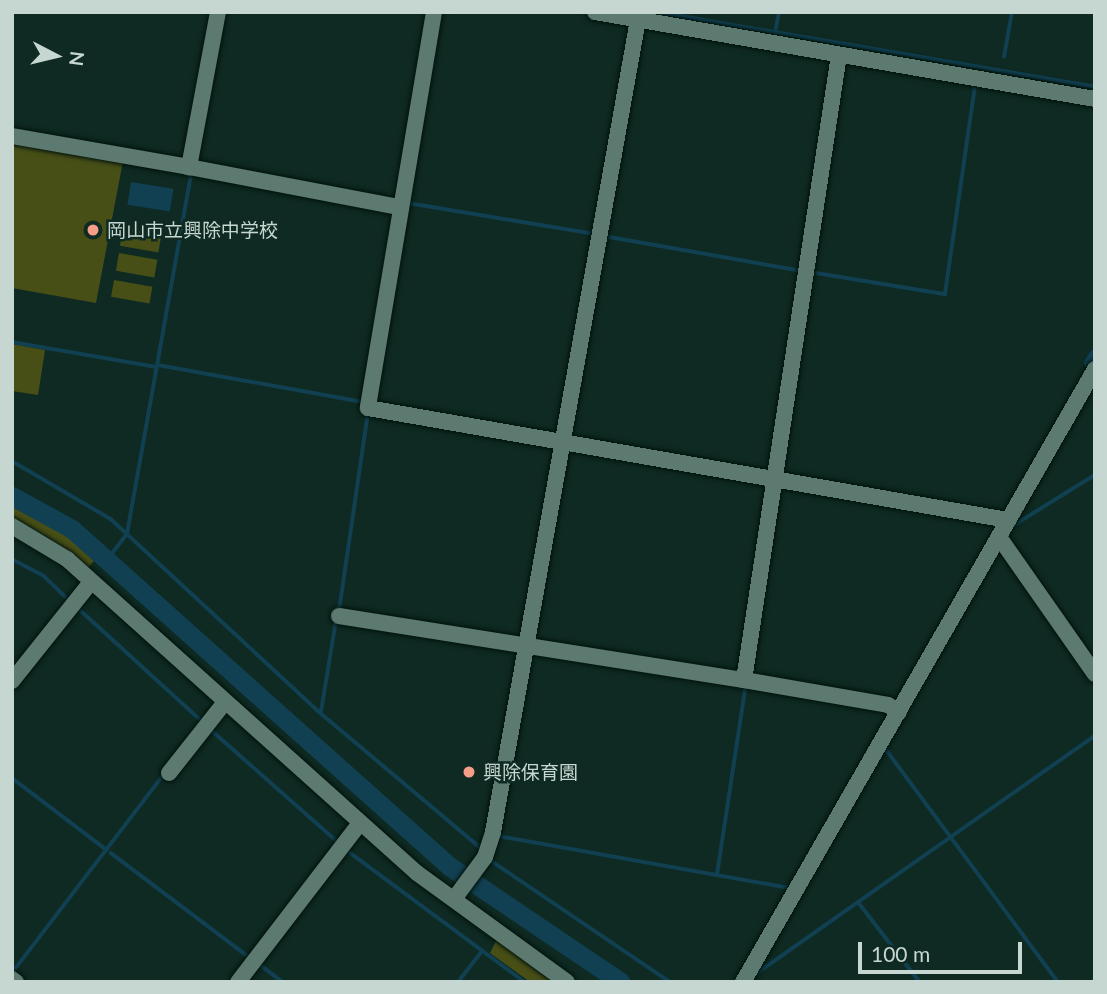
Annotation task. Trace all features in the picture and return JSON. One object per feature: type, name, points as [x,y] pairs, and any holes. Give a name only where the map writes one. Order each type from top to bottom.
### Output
[{"type":"street","points":[[189,167],[218,12]]},
{"type":"street","points":[[434,12],[399,207],[368,408],[774,476],[1004,518]]},
{"type":"street","points":[[595,12],[839,55],[997,74],[1095,99]]},
{"type":"street","points":[[454,900],[470,878],[493,832],[638,20]]},
{"type":"street","points":[[746,680],[774,476],[839,55]]},
{"type":"street","points":[[12,136],[399,207]]},
{"type":"street","points":[[743,982],[895,709],[999,537],[1004,518],[1095,369]]},
{"type":"street","points":[[12,526],[51,547],[360,823],[454,900],[567,982]]},
{"type":"street","points":[[999,537],[1095,674]]},
{"type":"street","points":[[12,681],[91,582]]},
{"type":"street","points":[[339,615],[746,680],[895,709]]},
{"type":"street","points":[[169,773],[225,702]]},
{"type":"street","points":[[238,982],[360,823]]},
{"type":"green space","points":[[12,141],[123,161],[96,303],[12,288]]},
{"type":"green space","points":[[123,228],[161,235],[158,252],[120,246]]},
{"type":"green space","points":[[119,253],[157,260],[154,277],[116,271]]},
{"type":"green space","points":[[114,280],[152,287],[149,304],[111,297]]},
{"type":"green space","points":[[12,344],[45,350],[38,395],[12,391]]},
{"type":"green space","points":[[14,501],[53,521],[98,556],[86,570],[50,539],[12,519]]},
{"type":"green space","points":[[496,941],[555,982],[530,982],[490,953]]},
{"type":"water","points":[[131,182],[173,189],[170,211],[127,205]]},
{"type":"waterway","points":[[658,12],[1095,87]]},
{"type":"waterway","points":[[775,33],[779,12]]},
{"type":"waterway","points":[[1004,57],[1012,12]]},
{"type":"waterway","points":[[810,272],[945,294],[975,85]]},
{"type":"waterway","points":[[108,559],[127,534],[191,176]]},
{"type":"waterway","points":[[408,203],[595,234]]},
{"type":"waterway","points":[[604,236],[802,271]]},
{"type":"waterway","points":[[12,342],[157,367]]},
{"type":"waterway","points":[[1090,363],[1095,355]]},
{"type":"waterway","points":[[158,365],[363,402]]},
{"type":"waterway","points":[[339,611],[368,413]]},
{"type":"waterway","points":[[12,461],[111,519],[317,710],[481,848]]},
{"type":"waterway","points":[[1011,527],[1095,475]]},
{"type":"waterway","points":[[12,496],[72,529],[449,866],[621,982]]},
{"type":"waterway","points":[[12,559],[44,576],[69,600]]},
{"type":"waterway","points":[[78,608],[204,723]]},
{"type":"waterway","points":[[321,712],[336,620]]},
{"type":"waterway","points":[[717,875],[746,684]]},
{"type":"waterway","points":[[209,728],[339,843]]},
{"type":"waterway","points":[[753,976],[1095,736]]},
{"type":"waterway","points":[[885,748],[1058,982]]},
{"type":"waterway","points":[[12,973],[164,774]]},
{"type":"waterway","points":[[12,778],[107,850]]},
{"type":"waterway","points":[[498,836],[790,888]]},
{"type":"waterway","points":[[345,849],[525,982]]},
{"type":"waterway","points":[[111,853],[249,957]]},
{"type":"waterway","points":[[490,860],[670,982]]},
{"type":"waterway","points":[[859,903],[920,982]]},
{"type":"waterway","points":[[458,982],[482,951]]},
{"type":"waterway","points":[[259,964],[283,982]]},
{"type":"place","name":"岡山市立興除中学校","points":[[93,230]]},
{"type":"place","name":"興除保育園","points":[[469,772]]}]
